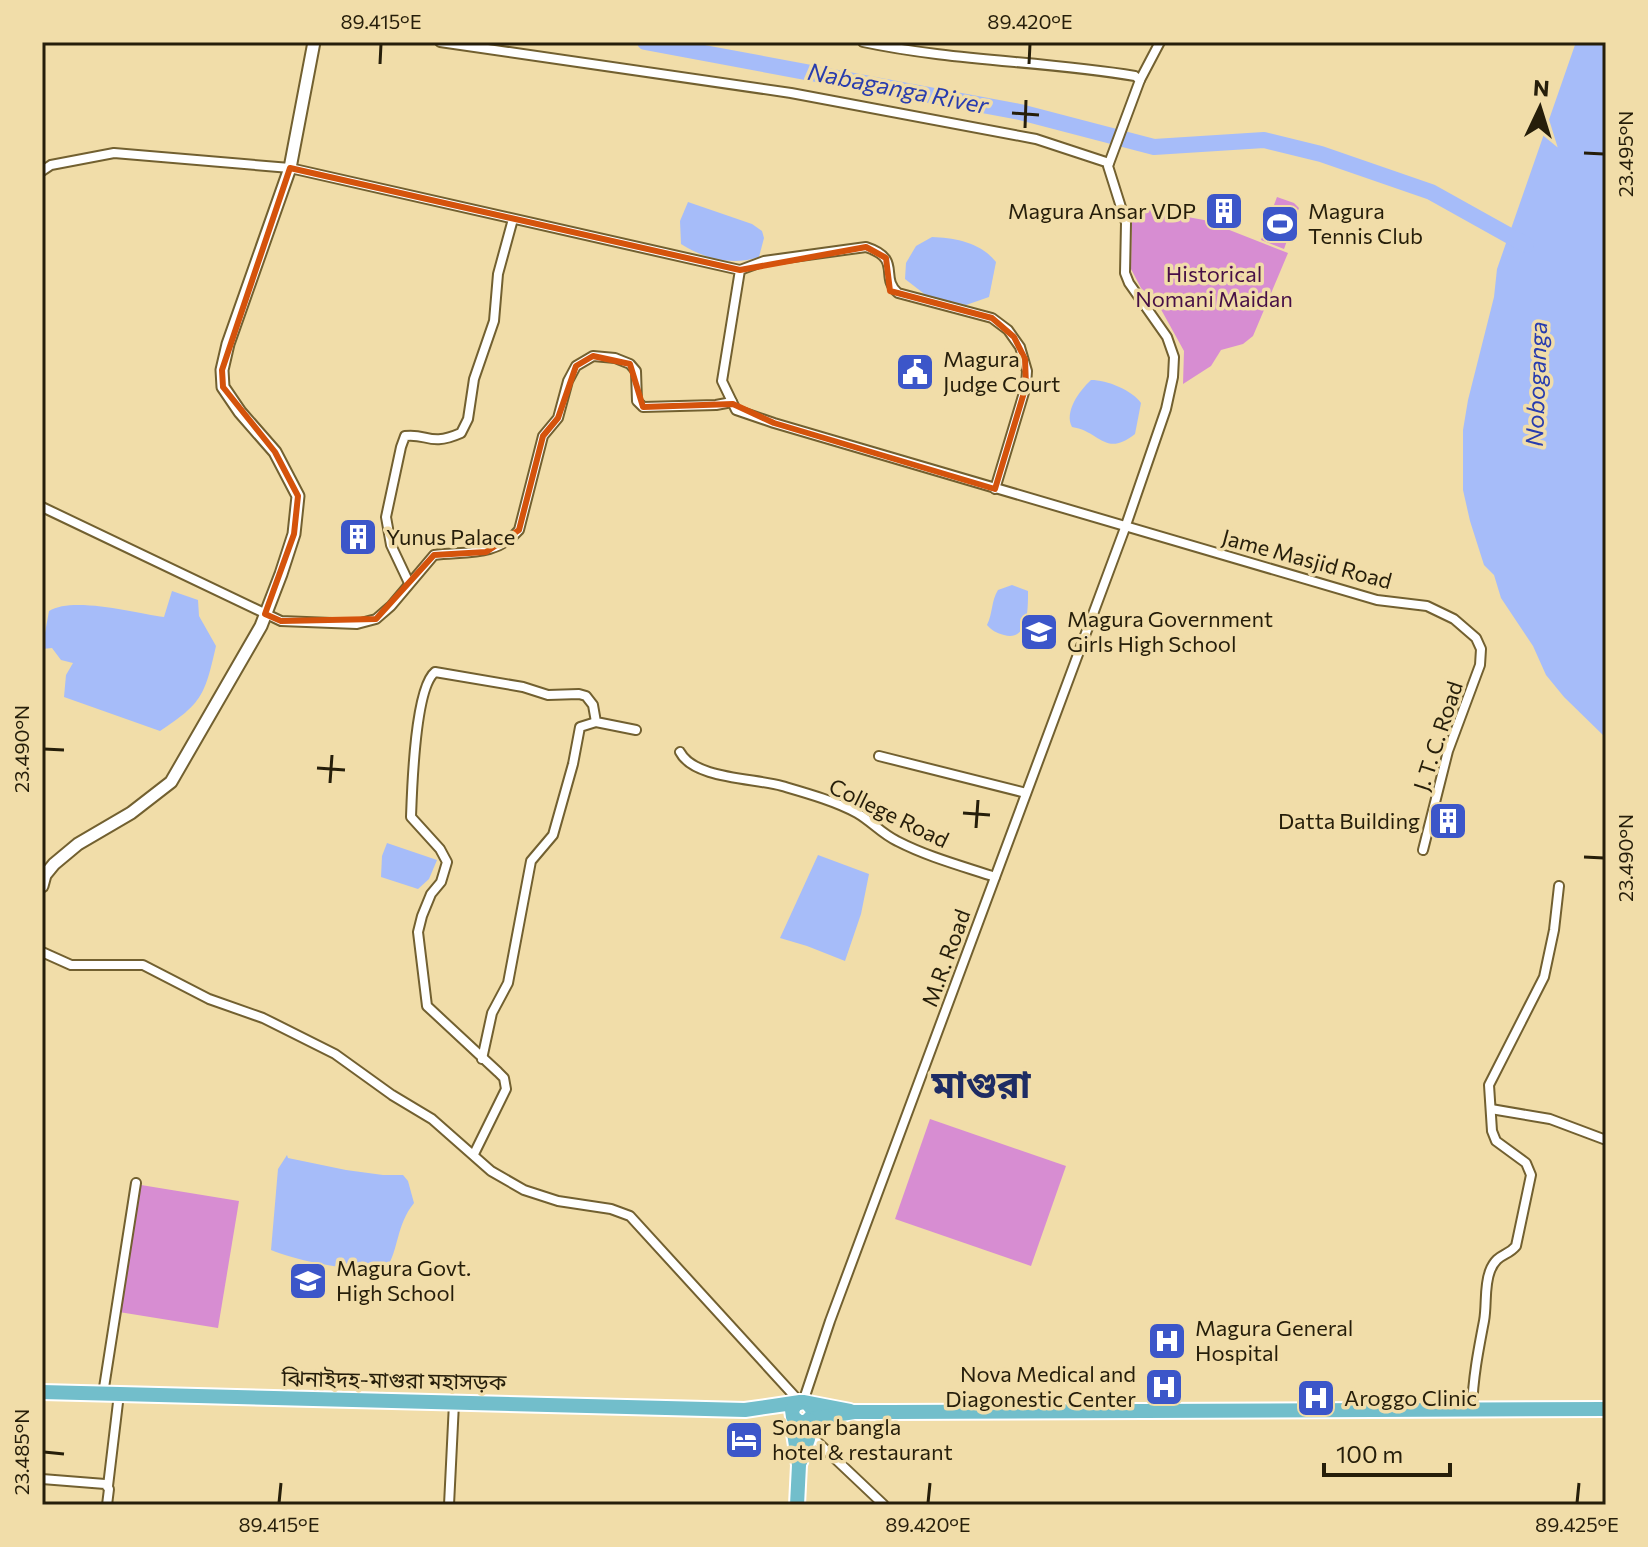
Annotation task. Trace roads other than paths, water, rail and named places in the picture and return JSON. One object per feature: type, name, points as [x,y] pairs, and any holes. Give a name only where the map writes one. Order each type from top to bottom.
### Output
[{"type":"highway","name":"ঝিনাইদহ-মাগুরা মহাসড়ক","points":[[42,1392],[745,1410]]},
{"type":"highway","points":[[745,1410],[803,1402],[854,1412]]},
{"type":"highway","points":[[797,1505],[803,1422],[813,1410],[803,1402]]},
{"type":"highway","points":[[745,1410],[803,1422],[854,1412],[1606,1409]]},
{"type":"main road","points":[[42,886],[45,875],[54,864],[78,844],[131,813],[171,782],[265,614],[294,534],[298,496],[275,452],[223,387],[222,370],[228,344],[290,168],[314,42]]},
{"type":"street","points":[[440,42],[791,93],[1036,139],[1108,165],[1140,80],[1160,42]]},
{"type":"street","points":[[863,42],[904,50],[1100,70],[1135,76],[1140,80]]},
{"type":"street","points":[[42,171],[51,165],[114,153],[290,168],[740,270],[764,261],[866,247],[886,258],[890,267],[890,284],[898,293],[992,318],[1008,330],[1020,347],[1027,378],[995,489]]},
{"type":"street","name":"M.R. Road","points":[[803,1402],[830,1321],[1125,528],[1166,409],[1174,357],[1167,337],[1125,273],[1126,223],[1108,165]]},
{"type":"street","points":[[409,583],[391,545],[386,517],[401,447],[405,436],[410,434],[435,441],[445,440],[461,433],[468,419],[474,379],[494,321],[498,274],[513,219]]},
{"type":"street","points":[[42,507],[281,621],[357,624],[376,619],[434,555],[486,552],[508,543],[519,530],[543,436],[558,418],[568,381],[576,366],[593,356],[615,358],[630,364],[636,371],[637,401],[643,407],[732,402],[722,381],[740,270]]},
{"type":"street","name":"Jame Masjid Road","points":[[732,402],[736,410],[774,423],[1125,528],[1377,600],[1427,606],[1454,619],[1474,636]]},
{"type":"street","name":"J. T. C. Road","points":[[1423,850],[1448,751],[1481,661],[1481,647],[1474,636]]},
{"type":"street","points":[[474,1154],[506,1089],[504,1078],[427,1006],[418,932],[422,916],[446,870],[447,862],[440,849],[411,817],[417,727],[427,684],[435,672],[523,687],[548,695],[579,694],[586,696],[593,705],[596,722]]},
{"type":"street","points":[[482,1059],[492,1013],[508,983],[531,861],[553,835],[580,727],[596,722],[636,730]]},
{"type":"street","name":"College Road","points":[[680,752],[684,761],[699,770],[779,785],[823,800],[858,813],[880,833],[914,850],[995,877]]},
{"type":"street","points":[[879,756],[1026,793]]},
{"type":"street","points":[[1472,1409],[1474,1367],[1484,1323],[1490,1269],[1499,1255],[1512,1251],[1516,1246],[1531,1175],[1526,1163],[1496,1141],[1489,1085],[1544,977],[1559,886]]},
{"type":"street","points":[[42,952],[71,965],[143,965],[209,999],[263,1018],[335,1054],[432,1119],[491,1171],[524,1190],[558,1201],[611,1209],[630,1216],[803,1402]]},
{"type":"street","points":[[1491,1109],[1550,1119],[1606,1140]]},
{"type":"street","points":[[103,1394],[136,1183]]},
{"type":"street","points":[[107,1505],[119,1394]]},
{"type":"street","points":[[449,1505],[454,1403]]},
{"type":"street","points":[[803,1422],[884,1505]]},
{"type":"street","points":[[42,1479],[108,1486]]},
{"type":"water","name":"Noboganga","points":[[1576,42],[1606,42],[1606,738],[1546,675],[1533,646],[1501,598],[1494,575],[1484,565],[1463,490],[1463,430],[1494,297],[1497,269]]},
{"type":"water","points":[[688,202],[752,224],[762,231],[764,238],[759,257],[739,261],[719,260],[681,244],[680,221]]},
{"type":"water","points":[[932,237],[967,242],[990,255],[996,262],[989,297],[966,305],[927,296],[905,279],[906,263],[916,246]]},
{"type":"water","points":[[1091,380],[1119,387],[1141,403],[1135,434],[1125,441],[1109,443],[1072,427],[1071,408]]},
{"type":"water","points":[[1012,585],[1028,591],[1028,606],[1023,628],[1012,636],[997,633],[987,625],[998,590]]},
{"type":"water","points":[[172,591],[198,600],[199,616],[216,646],[205,687],[185,713],[160,731],[64,697],[66,675],[73,663],[61,660],[52,648],[42,649],[49,611],[88,605],[164,617]]},
{"type":"water","points":[[387,843],[437,860],[429,879],[418,889],[381,877],[382,856]]},
{"type":"water","points":[[818,855],[869,874],[861,914],[845,961],[780,938]]},
{"type":"water","points":[[287,1155],[288,1158],[346,1170],[403,1175],[408,1181],[414,1203],[404,1220],[386,1269],[328,1265],[271,1250],[278,1169]]},
{"type":"waterway","name":"Nabaganga River","points":[[645,42],[1020,112],[1154,147],[1264,140],[1321,154],[1431,192],[1526,245]]},
{"type":"place","name":"Magura Ansar VDP","points":[[1224,211]]},
{"type":"place","name":"Magura Tennis Club","points":[[1280,224]]},
{"type":"place","name":"Magura Judge Court","points":[[915,372]]},
{"type":"place","name":"Yunus Palace","points":[[358,537]]},
{"type":"place","name":"Magura Government Girls High School","points":[[1039,632]]},
{"type":"place","name":"Datta Building","points":[[1448,821]]},
{"type":"place","name":"Magura Govt. High School","points":[[308,1281]]},
{"type":"place","name":"Magura General Hospital","points":[[1167,1341]]},
{"type":"place","name":"Nova Medical and Diagonestic Center","points":[[1164,1387]]},
{"type":"place","name":"Aroggo Clinic","points":[[1316,1398]]},
{"type":"place","name":"Sonar bangla hotel & restaurant","points":[[744,1440]]},
{"type":"district","name":"মাগুরা","points":[[981,1085]]},
{"type":"park label","name":"Historical Nomani Maidan","points":[[1214,286]]}]
